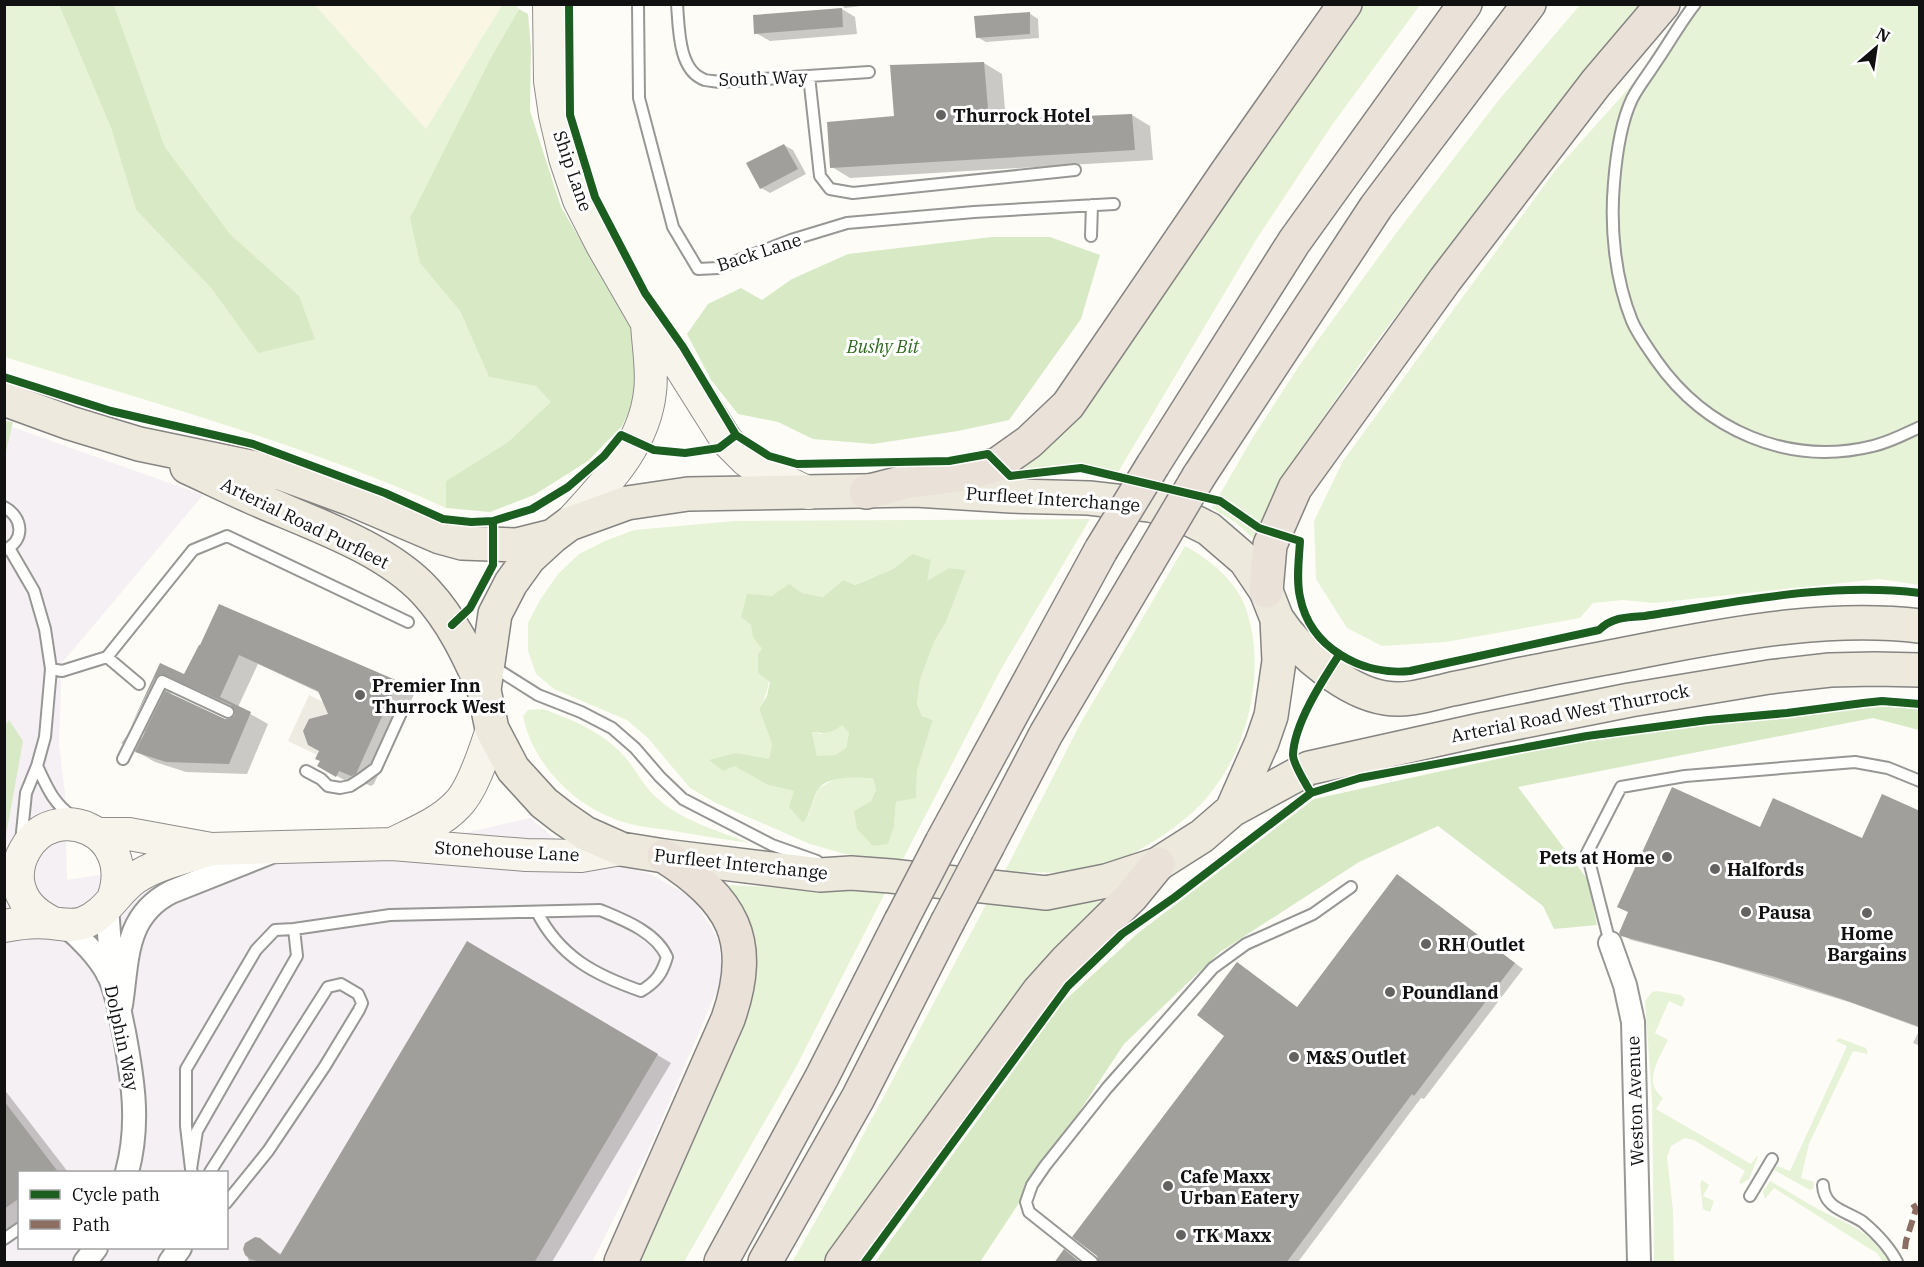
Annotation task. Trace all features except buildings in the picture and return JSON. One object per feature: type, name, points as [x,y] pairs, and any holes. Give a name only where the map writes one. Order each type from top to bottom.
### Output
[{"type":"highway","points":[[867,492],[905,482],[965,474],[998,464],[1029,442],[1068,405],[1345,4]]},
{"type":"highway","points":[[765,1263],[858,1098],[1047,734],[1199,476],[1376,207],[1529,4]]},
{"type":"highway","points":[[1271,605],[1270,545],[1294,488],[1445,279],[1596,82],[1663,4]]},
{"type":"highway","points":[[721,1263],[822,1077],[942,842],[1101,550],[1294,242],[1464,6]]},
{"type":"highway","points":[[621,1263],[728,1019],[740,979],[738,942],[723,906],[696,879],[663,856]]},
{"type":"highway","points":[[842,1263],[1040,991],[1066,961],[1131,897],[1158,864]]},
{"type":"main road","name":"Arterial Road Purfleet","points":[[4,399],[70,423],[139,444],[280,473],[351,499],[440,537],[462,543],[517,545],[561,530]]},
{"type":"main road","name":"Arterial Road Purfleet","points":[[139,444],[253,498],[308,520],[369,550],[397,567],[425,591],[452,625],[467,652],[485,676]]},
{"type":"main road","name":"Purfleet Interchange","points":[[915,490],[1089,498],[1150,505],[1175,512],[1209,530],[1245,560],[1271,605],[1279,661],[1270,716],[1262,742],[1232,810],[1202,836],[1158,864],[1106,881],[1046,893],[891,876],[851,873],[820,875],[621,849],[585,833],[544,803],[513,769],[492,729],[485,676],[495,614],[511,583],[529,558],[561,530],[627,503],[660,496],[688,494],[809,493],[915,490]]},
{"type":"main road","points":[[1271,605],[1304,650],[1327,673],[1360,690],[1384,698],[1412,698],[1547,669],[1750,632],[1846,623],[1875,622],[1920,626]]},
{"type":"main road","name":"Arterial Road West Thurrock","points":[[1232,810],[1309,768],[1470,732],[1630,700],[1769,677],[1830,670],[1915,671]]},
{"type":"street","name":"Ship Lane","points":[[549,4],[550,81],[555,115],[565,158],[584,209],[602,245],[647,323],[664,341],[732,447],[759,469],[809,493]]},
{"type":"street","name":"Ship Lane","points":[[561,530],[616,472],[639,434],[650,392],[647,323]]},
{"type":"street","name":"Stonehouse Lane","points":[[392,844],[442,817],[459,804],[480,766],[492,729]]},
{"type":"street","name":"Stonehouse Lane","points":[[14,874],[27,845],[48,828],[62,824],[211,849],[392,844],[526,855],[581,856],[621,849]]},
{"type":"street","points":[[93,831],[108,844],[116,856],[119,870],[118,885],[110,903]]},
{"type":"street","points":[[120,1012],[127,957],[135,930],[146,910],[160,897],[282,848]]},
{"type":"street","name":"Stonehouse Lane","points":[[4,926],[17,923],[81,924],[96,918],[134,879],[152,868],[211,849]]},
{"type":"street","points":[[14,874],[27,904],[37,915],[58,924]]},
{"type":"street","name":"Dolphin Way","points":[[108,975],[110,903]]},
{"type":"street","name":"Dolphin Way","points":[[58,924],[87,947],[108,975],[120,1012],[134,1089],[134,1125],[128,1171]]},
{"type":"street","name":"Weston Avenue","points":[[1610,943],[1625,985],[1633,1022],[1639,1263]]},
{"type":"street","points":[[85,1263],[95,1249]]},
{"type":"street","points":[[170,1263],[179,1249]]},
{"type":"lane","name":"Back Lane","points":[[638,4],[639,98],[673,227],[698,268],[718,268],[791,240],[847,223],[974,212],[1114,204]]},
{"type":"lane","name":"South Way","points":[[677,4],[681,43],[685,57],[692,72],[704,80],[720,82],[869,72]]},
{"type":"lane","points":[[1695,4],[1632,99],[1616,163],[1612,210],[1618,274],[1632,322],[1670,380],[1696,406],[1717,420],[1765,443],[1797,450],[1844,451],[1874,446],[1920,427]]},
{"type":"lane","points":[[809,76],[820,176],[830,189],[854,193],[1075,170]]},
{"type":"lane","points":[[1091,236],[1092,206]]},
{"type":"lane","points":[[4,507],[12,512],[19,524],[18,538],[7,549],[34,591],[45,629],[51,669],[45,737],[23,804],[14,874]]},
{"type":"lane","points":[[51,669],[63,671],[107,657],[193,550],[227,536],[408,622]]},
{"type":"lane","points":[[107,657],[139,684]]},
{"type":"lane","points":[[485,676],[581,712],[612,728],[635,748],[683,799],[772,845],[851,873]]},
{"type":"lane","points":[[123,759],[162,681],[228,712]]},
{"type":"lane","points":[[306,771],[321,779],[328,786],[340,788],[350,786],[376,768],[401,713]]},
{"type":"lane","points":[[1610,943],[1587,853],[1621,787],[1685,776],[1855,762],[1888,768],[1920,781]]},
{"type":"lane","points":[[37,766],[60,807],[93,831]]},
{"type":"lane","points":[[1092,1263],[1029,1212],[1026,1202],[1032,1185],[1045,1166],[1107,1088],[1213,968],[1246,944],[1313,914],[1351,887]]},
{"type":"lane","points":[[192,1171],[186,1126],[186,1069],[256,951],[275,930],[390,915],[600,910],[621,919],[662,945],[667,957],[663,971],[656,982],[641,991],[619,984],[579,963],[546,929],[537,912]]},
{"type":"lane","points":[[192,1171],[197,1131],[297,956],[294,929]]},
{"type":"lane","points":[[211,1171],[328,987],[341,984],[358,994],[362,1003],[359,1010],[325,1066],[268,1151],[228,1201]]},
{"type":"lane","points":[[1750,1196],[1772,1159]]},
{"type":"lane","points":[[1822,1185],[1824,1194],[1834,1208],[1853,1216],[1872,1230],[1883,1240],[1897,1263]]},
{"type":"lane","points":[[4,1239],[18,1229]]},
{"type":"shaded area","points":[[315,5],[502,5],[426,129]]},
{"type":"shaded area","points":[[4,424],[203,495],[62,663],[59,744],[65,794],[67,880],[218,856],[439,839],[530,818],[568,850],[650,874],[693,898],[718,940],[723,976],[649,1149],[592,1262],[5,1262]]},
{"type":"shaded area","points":[[309,695],[323,702],[328,714],[317,755],[288,741]]},
{"type":"green space","points":[[5,5],[59,5],[111,128],[136,210],[211,288],[258,353],[299,297],[231,235],[165,147],[114,5],[315,5],[426,129],[502,5],[516,5],[519,9],[493,54],[420,263],[460,311],[489,377],[537,386],[552,402],[508,442],[446,481],[446,508],[283,444],[5,357]]},
{"type":"green space","points":[[59,5],[114,5],[165,147],[231,235],[299,296],[315,339],[258,353],[211,288],[136,210],[111,128]]},
{"type":"green space","points":[[1363,5],[1420,5],[1332,125],[1256,240],[1117,474],[1081,467],[1013,474]]},
{"type":"green space","points":[[1580,5],[1647,5],[1502,176],[1367,354],[1282,477],[1266,511],[1260,539],[1255,540],[1235,522],[1212,508],[1253,437],[1299,366],[1397,232],[1498,101]]},
{"type":"green space","points":[[1703,5],[1919,5],[1919,585],[1880,579],[1654,603],[1623,600],[1593,603],[1580,618],[1446,642],[1382,646],[1347,628],[1316,579],[1314,521],[1343,461],[1554,172]]},
{"type":"green space","points":[[519,9],[528,14],[531,48],[530,111],[561,207],[634,332],[641,387],[622,426],[588,461],[534,495],[490,512],[446,508],[446,481],[508,442],[551,402],[536,386],[489,377],[460,311],[420,263],[410,218],[493,54]]},
{"type":"green space","name":"Bushy Bit","points":[[992,237],[1050,237],[1100,255],[1081,319],[1009,420],[958,431],[873,444],[813,439],[778,422],[738,414],[711,380],[687,334],[708,304],[741,288],[762,300],[792,279],[848,254]]},
{"type":"green space","points":[[4,421],[13,422],[5,456]]},
{"type":"green space","points":[[1090,519],[1000,671],[902,861],[845,854],[810,844],[716,803],[690,788],[648,738],[627,720],[554,689],[536,674],[528,651],[528,623],[558,574],[579,554],[634,530],[735,521]],"holes":[[[912,554],[926,582],[949,568],[966,570],[920,680],[917,704],[922,716],[933,720],[917,771],[916,797],[896,802],[894,826],[855,811],[871,801],[876,790],[873,778],[836,778],[818,789],[808,817],[794,791],[768,785],[734,766],[736,753],[769,760],[772,744],[759,709],[768,687],[768,666],[751,625],[802,593],[823,597],[843,580],[854,585],[893,569]]]},
{"type":"green space","points":[[1185,546],[1211,563],[1235,587],[1245,606],[1251,630],[1254,679],[1251,705],[1235,753],[1223,775],[1209,795],[1191,814],[1156,840],[1121,859],[1078,871],[1049,873],[1005,871],[1080,724]]},
{"type":"green space","points":[[912,554],[931,560],[927,581],[949,568],[966,570],[920,680],[917,704],[922,716],[933,720],[917,771],[916,798],[896,802],[894,826],[888,844],[873,846],[857,829],[854,811],[871,801],[876,790],[873,778],[841,778],[826,783],[816,793],[803,823],[789,807],[794,791],[768,785],[734,766],[723,771],[709,760],[736,753],[769,759],[772,744],[759,709],[767,696],[770,682],[758,673],[758,654],[762,649],[753,637],[751,625],[741,617],[747,594],[772,596],[789,584],[802,593],[823,597],[843,580],[855,585],[893,569]],"holes":[[[842,725],[849,733],[846,748],[835,755],[817,756],[812,732],[828,732]]]},
{"type":"green space","points":[[1898,705],[1919,710],[1919,730],[1873,718],[1518,787],[1588,880],[1597,925],[1554,929],[1543,906],[1438,826],[1359,862],[1220,952],[1124,1044],[980,1262],[875,1262],[1063,1002],[1138,933],[1314,799],[1616,733]]},
{"type":"green space","points":[[543,709],[576,722],[607,740],[625,757],[651,793],[677,813],[701,825],[750,843],[637,826],[609,817],[591,808],[575,797],[547,768],[528,734],[523,716],[528,710]]},
{"type":"green space","points":[[9,720],[23,741],[5,841],[4,727]]},
{"type":"green space","points":[[842,724],[849,733],[846,748],[835,755],[817,757],[812,732],[821,734]]},
{"type":"green space","points":[[729,885],[885,893],[796,1067],[684,1262],[631,1262],[747,1004]]},
{"type":"green space","points":[[988,901],[1042,907],[1104,903],[905,1153],[825,1262],[792,1262],[844,1171]]},
{"type":"green space","points":[[1652,992],[1681,995],[1685,999],[1682,1007],[1669,1001],[1655,1033],[1668,1040],[1654,1070],[1654,1085],[1663,1098],[1656,1109],[1751,1164],[1758,1157],[1749,1179],[1741,1184],[1739,1182],[1745,1171],[1694,1140],[1685,1138],[1671,1146],[1667,1157],[1673,1210],[1674,1262],[1654,1262],[1652,1099],[1645,1001]]},
{"type":"green space","points":[[1839,1038],[1866,1048],[1868,1054],[1853,1051],[1809,1144],[1801,1178],[1814,1182],[1813,1189],[1810,1190],[1774,1170],[1777,1166],[1790,1171],[1847,1046],[1836,1041]]},
{"type":"green space","points":[[1702,1180],[1709,1185],[1703,1196],[1714,1201],[1710,1212],[1703,1209],[1700,1184]]},
{"type":"green space","points":[[1770,1181],[1858,1229],[1877,1246],[1889,1262],[1883,1262],[1877,1253],[1774,1188],[1765,1199],[1763,1192]]},
{"type":"marked path","points":[[1905,1249],[1916,1209],[1913,1204]]},
{"type":"cycle path","points":[[569,4],[570,115],[595,197],[645,293],[683,347],[736,435],[769,456],[797,464],[949,461],[988,454],[1010,476],[1081,468],[1220,501],[1259,528],[1300,541],[1298,569],[1300,597],[1315,631],[1341,655],[1374,669],[1410,671],[1599,630],[1609,622],[1626,617],[1782,595],[1851,590],[1920,593]]},
{"type":"cycle path","points":[[4,377],[111,411],[253,444],[385,493],[443,519],[471,522],[493,521],[532,509],[568,487],[604,456],[621,435],[654,450],[685,453],[719,448],[736,435]]},
{"type":"cycle path","points":[[452,625],[470,608],[493,565],[493,521]]},
{"type":"cycle path","points":[[1311,793],[1294,759],[1295,743],[1310,703],[1339,655]]},
{"type":"cycle path","points":[[865,1262],[1068,986],[1122,934],[1175,897],[1311,793],[1360,778],[1587,736],[1882,701],[1920,704]]},
{"type":"place","name":"Thurrock Hotel","points":[[941,115]]},
{"type":"place","name":"Premier Inn Thurrock West","points":[[360,695]]},
{"type":"place","name":"Pets at Home","points":[[1667,857]]},
{"type":"place","name":"Halfords","points":[[1715,869]]},
{"type":"place","name":"Pausa","points":[[1746,912]]},
{"type":"place","name":"Home Bargains","points":[[1867,913]]},
{"type":"place","name":"RH Outlet","points":[[1426,944]]},
{"type":"place","name":"Poundland","points":[[1390,992]]},
{"type":"place","name":"M&S Outlet","points":[[1294,1057]]},
{"type":"place","name":"Cafe Maxx Urban Eatery","points":[[1168,1186]]},
{"type":"place","name":"TK Maxx","points":[[1181,1235]]}]
